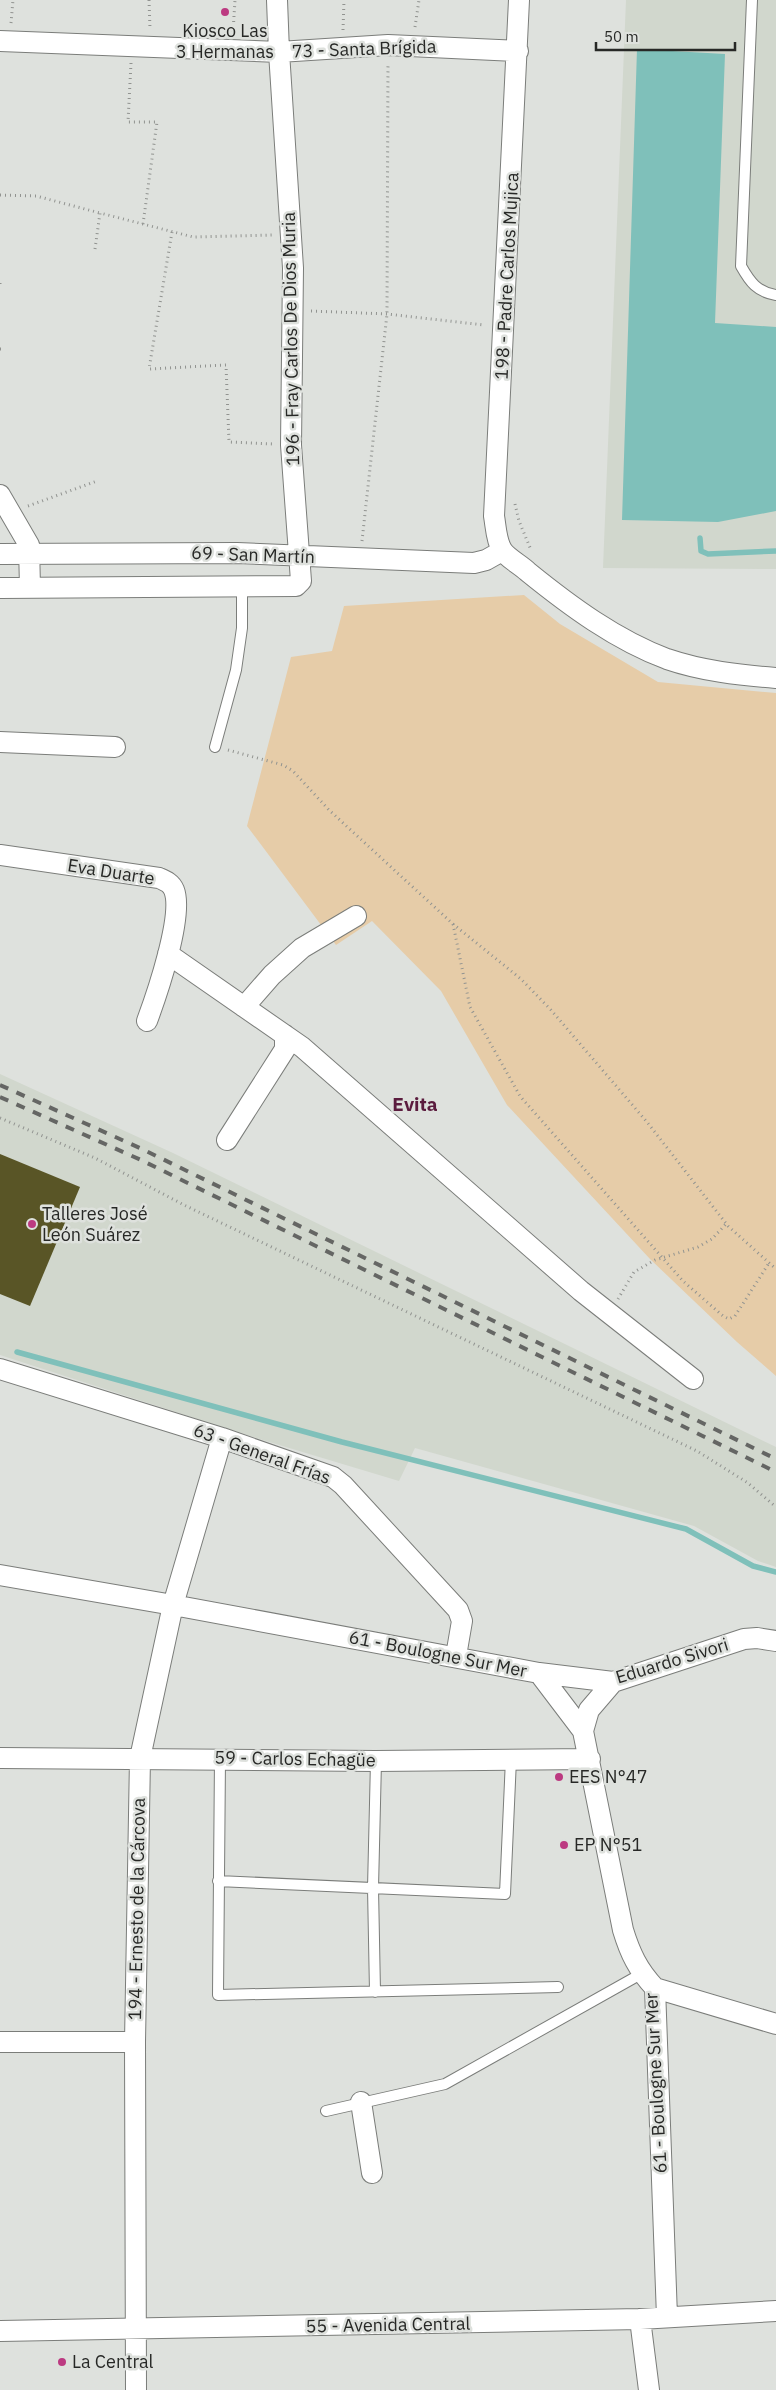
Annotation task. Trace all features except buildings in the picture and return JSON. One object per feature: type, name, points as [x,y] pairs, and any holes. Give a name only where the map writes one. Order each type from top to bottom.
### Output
[{"type":"street","name":"196 - Fray Carlos De Dios Muria","points":[[278,0],[278,52],[293,268],[291,445],[301,581],[296,586]]},
{"type":"street","name":"198 - Padre Carlos Mujica","points":[[502,551],[497,536],[494,516],[519,0]]},
{"type":"street","name":"73 - Santa Brígida","points":[[0,40],[278,52],[356,41],[388,45],[518,51]]},
{"type":"street","points":[[0,495],[29,545],[30,588]]},
{"type":"street","name":"69 - San Martín","points":[[0,554],[237,553],[474,563],[486,560],[502,551]]},
{"type":"street","points":[[502,551],[583,614],[637,646],[668,659],[726,673],[776,678]]},
{"type":"street","name":"69 - San Martín","points":[[0,588],[296,586]]},
{"type":"street","points":[[0,742],[116,746]]},
{"type":"street","name":"Eva Duarte","points":[[0,855],[159,878],[170,883],[174,891],[175,900],[174,931],[147,1021]]},
{"type":"street","points":[[244,1007],[272,975],[302,948],[356,916]]},
{"type":"street","points":[[168,954],[302,1047],[581,1291],[693,1379]]},
{"type":"street","points":[[227,1140],[286,1048],[285,1035]]},
{"type":"street","name":"63 - General Frías","points":[[0,1370],[222,1438],[333,1477],[343,1485],[458,1610],[462,1621],[456,1656]]},
{"type":"street","name":"194 - Ernesto de la Cárcova","points":[[136,2390],[135,2042],[140,1758],[173,1604],[222,1438]]},
{"type":"street","name":"61 - Boulogne Sur Mer","points":[[0,1575],[173,1604],[538,1673],[583,1731],[623,1930],[631,1956],[648,1981],[667,2317]]},
{"type":"street","name":"Eduardo Sivori","points":[[538,1673],[613,1682],[744,1638],[776,1641]]},
{"type":"street","points":[[583,1731],[589,1710],[613,1682]]},
{"type":"street","name":"59 - Carlos Echagüe","points":[[0,1758],[220,1758],[376,1761],[590,1759]]},
{"type":"street","points":[[648,1981],[776,2024]]},
{"type":"street","points":[[0,2042],[135,2042]]},
{"type":"street","points":[[361,2102],[372,2173]]},
{"type":"street","name":"55 - Avenida Central","points":[[0,2331],[135,2330],[640,2319],[776,2311]]},
{"type":"street","points":[[640,2319],[649,2390]]},
{"type":"lane","points":[[752,0],[742,266],[750,283],[764,293],[776,295]]},
{"type":"lane","points":[[215,747],[236,670],[242,628],[242,587]]},
{"type":"lane","points":[[220,1758],[218,1995],[558,1987]]},
{"type":"lane","points":[[218,1881],[505,1894],[511,1759]]},
{"type":"lane","points":[[375,1992],[373,1888],[376,1761]]},
{"type":"lane","points":[[326,2112],[361,2102],[445,2084],[648,1981]]},
{"type":"path","points":[[143,224],[157,122],[128,122],[149,0]]},
{"type":"path","points":[[232,50],[235,0]]},
{"type":"path","points":[[344,0],[343,36],[356,41]]},
{"type":"path","points":[[412,45],[419,0]]},
{"type":"path","points":[[360,558],[387,314],[388,45]]},
{"type":"path","points":[[0,194],[36,196],[193,237],[290,235]]},
{"type":"path","points":[[95,249],[100,213]]},
{"type":"path","points":[[172,232],[149,369],[226,365],[229,442],[291,445]]},
{"type":"path","points":[[292,311],[387,314],[504,328]]},
{"type":"path","points":[[11,512],[97,481]]},
{"type":"path","points":[[514,499],[519,521],[532,552]]},
{"type":"path","points":[[215,747],[283,764],[293,771],[329,810],[453,924],[521,979],[551,1010],[647,1122],[726,1224],[776,1269]]},
{"type":"path","points":[[453,924],[470,1007],[520,1096],[683,1281],[723,1316],[729,1319],[735,1316],[769,1263]]},
{"type":"path","points":[[0,1118],[95,1158],[202,1213],[697,1451],[748,1483],[776,1507]]},
{"type":"path","points":[[610,1314],[634,1272],[662,1257],[698,1247],[712,1239],[726,1224]]},
{"type":"shaded area","points":[[626,0],[776,0],[776,569],[603,568]]},
{"type":"shaded area","points":[[524,595],[560,624],[658,682],[776,693],[776,1376],[737,1342],[650,1259],[507,1105],[441,991],[372,921],[336,945],[247,826],[291,657],[332,651],[344,606]]},
{"type":"shaded area","points":[[0,1074],[173,1153],[776,1447],[776,1567],[758,1561],[694,1526],[415,1448],[399,1481],[256,1438],[0,1355]]},
{"type":"water","points":[[637,49],[725,54],[715,323],[776,327],[776,511],[718,522],[622,520]]},
{"type":"waterway","points":[[700,538],[701,551],[708,554],[776,551]]},
{"type":"waterway","points":[[17,1352],[342,1442],[686,1529],[753,1566],[776,1572]]},
{"type":"railway","points":[[0,1085],[142,1149],[776,1459]]},
{"type":"railway","points":[[0,1097],[141,1160],[776,1472]]},
{"type":"place","name":"Kiosco Las 3 Hermanas","points":[[225,12]]},
{"type":"place","name":"Talleres José León Suárez","points":[[32,1224]]},
{"type":"place","name":"EES N°47","points":[[559,1777]]},
{"type":"place","name":"EP N°51","points":[[564,1845]]},
{"type":"place","name":"La Central","points":[[62,2362]]},
{"type":"district","name":"Evita","points":[[415,1104]]}]
